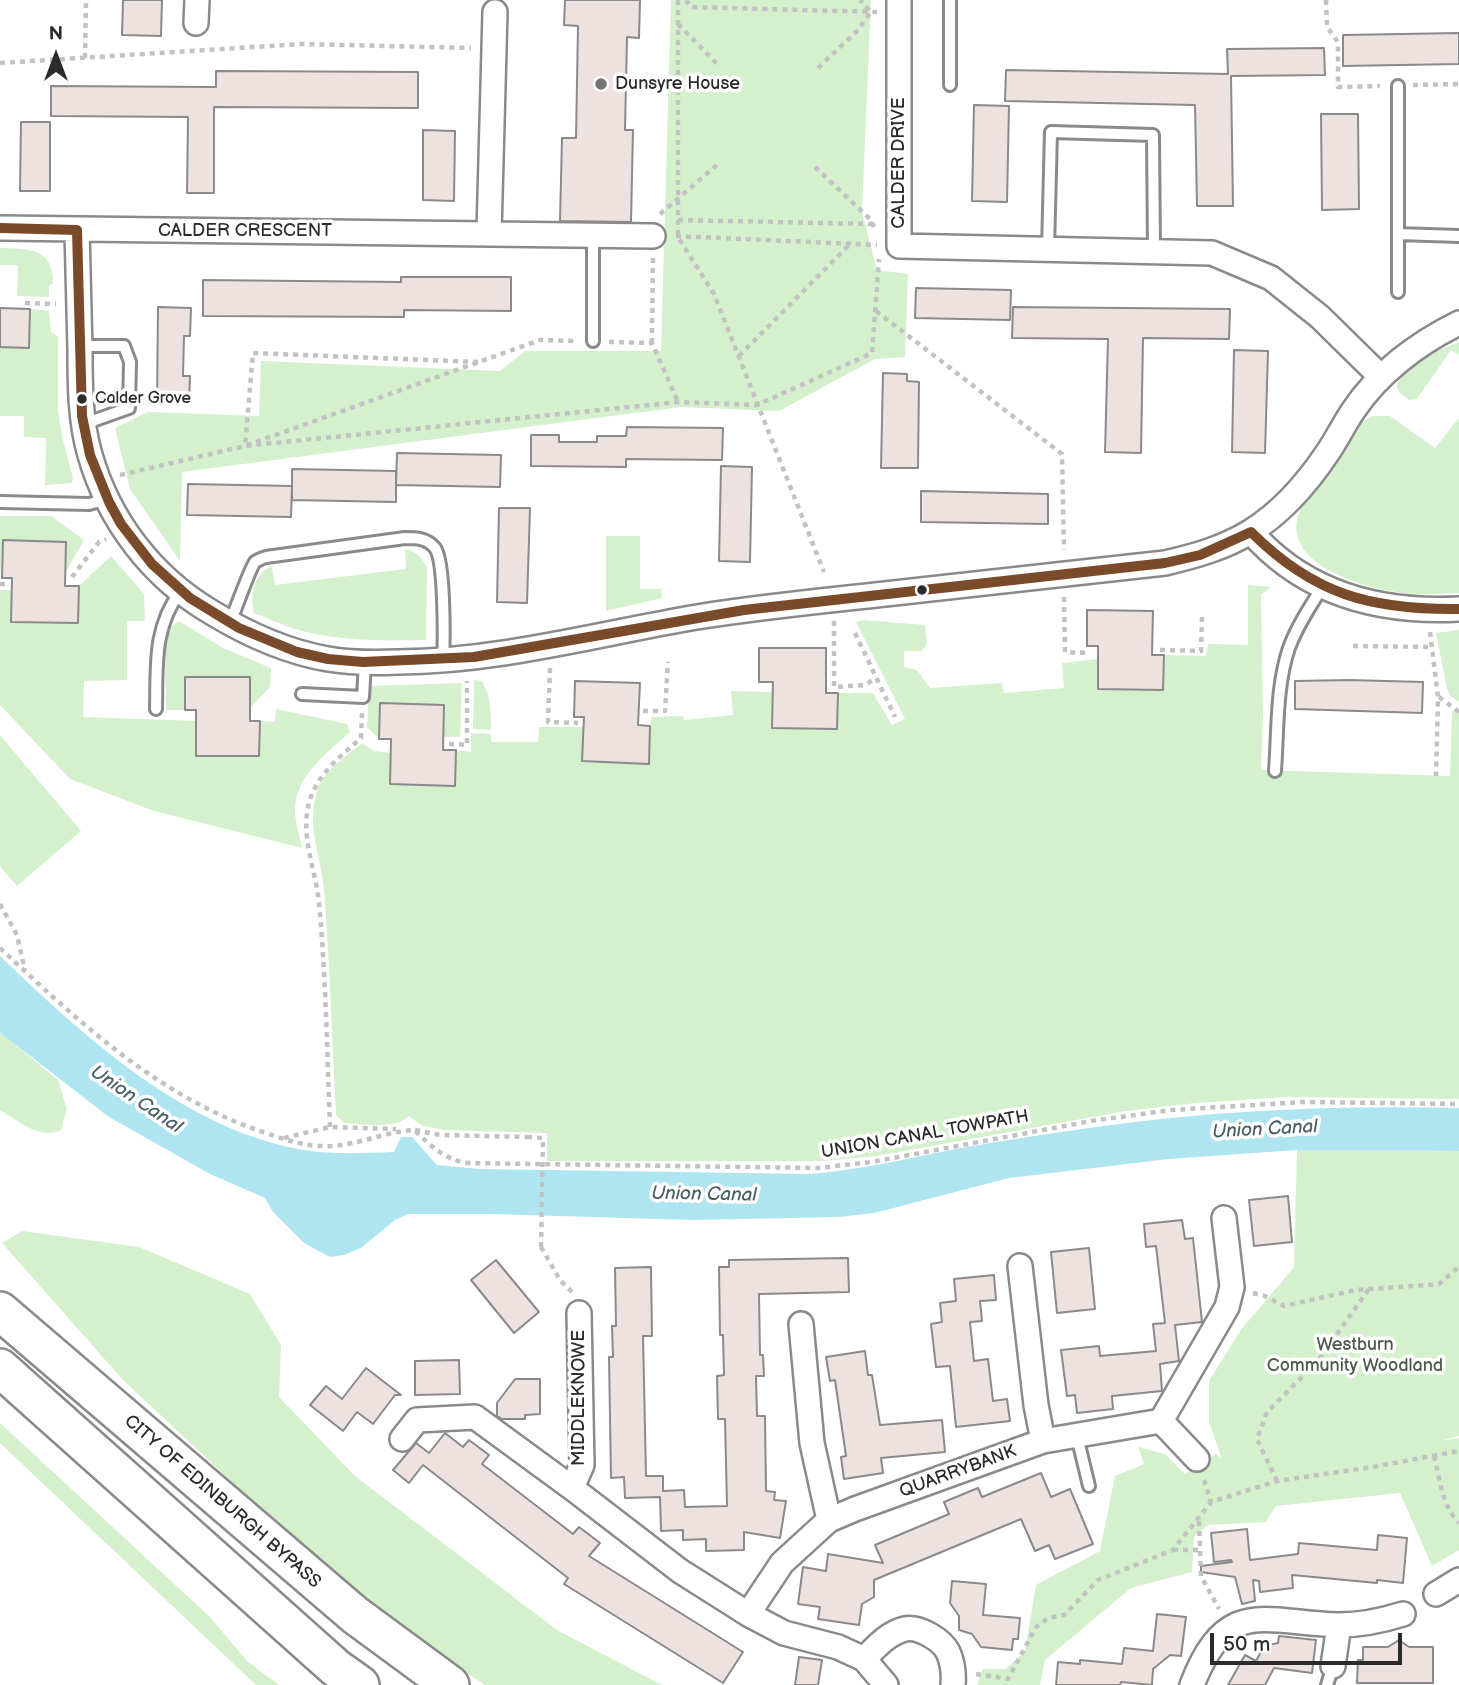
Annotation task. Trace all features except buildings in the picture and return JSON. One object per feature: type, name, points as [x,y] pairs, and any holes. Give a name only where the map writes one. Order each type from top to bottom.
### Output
[{"type":"highway","name":"CITY OF EDINBURGH BYPASS","points":[[0,1311],[355,1615],[450,1685]]},
{"type":"highway","points":[[0,1368],[336,1668],[360,1685]]},
{"type":"street","points":[[197,0],[197,23]]},
{"type":"street","name":"CALDER DRIVE","points":[[899,7],[890,246],[1212,253],[1271,278],[1320,317],[1381,377]]},
{"type":"street","points":[[489,233],[495,12]]},
{"type":"street","name":"CALDER CRESCENT","points":[[0,228],[653,236]]},
{"type":"street","points":[[77,230],[84,424],[89,451],[104,490],[125,531],[145,559],[180,592],[230,623],[268,642],[301,653],[330,660],[365,663],[468,659],[737,610],[1165,564],[1200,555],[1251,532],[1279,509],[1329,451],[1353,410],[1381,377],[1430,339],[1459,323]]},
{"type":"street","points":[[1251,532],[1280,560],[1323,586],[1358,600],[1390,608],[1426,611],[1459,609]]},
{"type":"street","points":[[1197,1459],[1161,1421],[1227,1307],[1237,1256],[1224,1218]]},
{"type":"street","points":[[1020,1266],[1036,1405],[1043,1441]]},
{"type":"street","name":"MIDDLEKNOWE","points":[[402,1438],[417,1420],[475,1417],[572,1488],[582,1465],[579,1313]]},
{"type":"street","points":[[801,1324],[812,1443],[829,1520]]},
{"type":"street","name":"QUARRYBANK","points":[[748,1614],[782,1563],[829,1520],[1043,1441],[1161,1421]]},
{"type":"street","points":[[572,1488],[680,1571],[748,1614],[784,1633],[838,1647],[864,1659],[886,1685]]},
{"type":"street","points":[[1436,1594],[1459,1580]]},
{"type":"street","points":[[1192,1685],[1208,1648],[1233,1626],[1253,1619],[1339,1625],[1375,1623],[1403,1614]]},
{"type":"street","points":[[1330,1676],[1339,1625]]},
{"type":"street","points":[[864,1659],[884,1639],[907,1628],[926,1633],[947,1649],[953,1678]]},
{"type":"lane","points":[[950,0],[950,85]]},
{"type":"lane","points":[[1398,86],[1398,292]]},
{"type":"lane","points":[[1048,249],[1051,132],[1153,135],[1154,251]]},
{"type":"lane","points":[[593,234],[593,341]]},
{"type":"lane","points":[[1398,234],[1459,236]]},
{"type":"lane","points":[[80,346],[124,346],[130,362],[129,408],[84,424]]},
{"type":"lane","points":[[0,502],[89,504],[104,490]]},
{"type":"lane","points":[[230,623],[250,569],[266,557],[419,538],[429,542],[437,550],[440,566],[443,662]]},
{"type":"lane","points":[[1275,771],[1285,664],[1290,646],[1309,607],[1323,586]]},
{"type":"lane","points":[[156,709],[159,638],[166,614],[180,592]]},
{"type":"lane","points":[[302,694],[363,697],[365,663]]},
{"type":"lane","points":[[1077,1436],[1089,1486]]},
{"type":"path","points":[[85,58],[86,0]]},
{"type":"path","points":[[678,0],[678,237],[715,294],[824,572]]},
{"type":"path","points":[[686,0],[691,7],[871,12],[899,7]]},
{"type":"path","points":[[860,0],[871,12]]},
{"type":"path","points":[[1326,0],[1327,27],[1338,43],[1338,87]]},
{"type":"path","points":[[818,68],[859,30],[871,12]]},
{"type":"path","points":[[678,23],[720,66]]},
{"type":"path","points":[[0,63],[302,44],[494,48]]},
{"type":"path","points":[[678,199],[718,164]]},
{"type":"path","points":[[814,167],[871,220],[890,246]]},
{"type":"path","points":[[678,220],[873,224]]},
{"type":"path","points":[[678,402],[652,343],[653,236],[890,246]]},
{"type":"path","points":[[739,356],[850,244]]},
{"type":"path","points":[[245,446],[678,402],[758,405],[872,353],[875,311],[890,246]]},
{"type":"path","points":[[25,303],[79,305]]},
{"type":"path","points":[[875,311],[1062,454],[1065,652],[1090,653]]},
{"type":"path","points":[[104,490],[245,446],[540,340],[652,343]]},
{"type":"path","points":[[245,446],[253,353],[478,362]]},
{"type":"path","points":[[72,577],[99,542],[125,531]]},
{"type":"path","points":[[834,600],[834,687],[865,685],[876,678]]},
{"type":"path","points":[[1426,611],[1438,697],[1436,776]]},
{"type":"path","points":[[1160,650],[1200,651],[1202,615]]},
{"type":"path","points":[[855,633],[895,718]]},
{"type":"path","points":[[551,646],[548,722],[578,723]]},
{"type":"path","points":[[1353,646],[1433,647]]},
{"type":"path","points":[[449,744],[467,745],[468,659]]},
{"type":"path","points":[[643,712],[666,711],[668,662]]},
{"type":"path","points":[[330,1127],[320,912],[307,833],[307,812],[320,778],[329,766],[361,738],[363,697]]},
{"type":"path","points":[[1438,697],[1459,712]]},
{"type":"path","points":[[0,904],[17,935],[25,972]]},
{"type":"path","points":[[0,948],[101,1039],[163,1083],[235,1122],[302,1144],[334,1146],[414,1130]]},
{"type":"path","name":"UNION CANAL TOWPATH","points":[[414,1130],[439,1153],[451,1160],[465,1163],[818,1168],[872,1162],[1091,1121],[1171,1110],[1303,1102],[1459,1104]]},
{"type":"path","points":[[283,1139],[330,1127],[414,1130],[440,1135],[543,1138],[541,1247],[560,1280],[579,1299],[579,1313]]},
{"type":"path","points":[[1265,1296],[1284,1306],[1369,1289],[1439,1284],[1459,1267]]},
{"type":"path","points":[[1277,1481],[1257,1439],[1267,1412],[1317,1362],[1369,1289]]},
{"type":"path","points":[[1172,1550],[1212,1502],[1277,1481],[1459,1451]]},
{"type":"path","points":[[1434,1456],[1445,1500],[1452,1516],[1459,1523]]},
{"type":"path","points":[[1199,1519],[1201,1576],[1220,1611],[1233,1626]]},
{"type":"path","points":[[953,1678],[1008,1679],[1036,1627],[1048,1618],[1064,1615],[1098,1580],[1172,1550],[1200,1549]]},
{"type":"green space","points":[[671,0],[871,0],[862,212],[877,270],[908,274],[905,357],[875,359],[779,411],[681,407],[182,472],[180,561],[130,489],[115,428],[148,412],[259,416],[261,361],[500,371],[525,351],[661,351]]},
{"type":"green space","points":[[0,248],[29,250],[44,256],[52,271],[53,283],[49,286],[49,297],[17,296],[18,265],[0,265]]},
{"type":"green space","points":[[30,309],[49,311],[51,332],[58,337],[58,411],[72,483],[45,485],[46,438],[24,437],[24,416],[0,416],[0,347],[29,347]]},
{"type":"green space","points":[[1459,343],[1459,355],[1451,350],[1417,399],[1409,400],[1399,392],[1397,383],[1408,371],[1435,353]]},
{"type":"green space","points":[[1373,416],[1390,416],[1435,448],[1459,418],[1459,593],[1398,592],[1355,582],[1315,560],[1302,546],[1296,528],[1301,508],[1328,474],[1355,428]]},
{"type":"green space","points":[[0,516],[51,516],[84,540],[66,572],[66,542],[3,540],[0,578]]},
{"type":"green space","points":[[606,536],[640,536],[640,589],[661,589],[662,598],[606,611]]},
{"type":"green space","points":[[405,549],[418,555],[427,567],[426,640],[327,636],[290,627],[254,613],[254,585],[261,574],[272,566],[275,585],[406,569]]},
{"type":"green space","points":[[111,556],[144,594],[145,621],[127,621],[127,680],[84,681],[83,717],[196,721],[196,756],[259,756],[260,721],[275,722],[276,709],[347,724],[350,732],[322,757],[300,786],[295,810],[302,848],[154,811],[70,779],[0,705],[0,590],[11,590],[11,622],[77,623],[79,586]]},
{"type":"green space","points":[[1248,585],[1271,587],[1261,595],[1261,770],[1450,776],[1452,711],[1459,712],[1459,1099],[1286,1097],[1196,1103],[1126,1111],[876,1156],[824,1161],[547,1161],[547,1133],[443,1130],[421,1125],[409,1116],[387,1125],[344,1123],[336,1115],[326,918],[313,820],[316,794],[324,778],[362,743],[374,751],[391,753],[390,784],[454,786],[456,750],[471,752],[471,733],[491,734],[491,742],[538,742],[539,727],[583,727],[583,761],[649,764],[651,717],[683,716],[684,720],[733,715],[731,691],[773,692],[773,728],[837,729],[838,693],[873,693],[892,725],[905,719],[856,622],[863,620],[925,625],[927,644],[922,651],[904,651],[904,667],[917,670],[930,688],[1002,683],[1004,693],[1064,688],[1062,663],[1098,659],[1098,689],[1163,690],[1164,655],[1206,656],[1208,644],[1248,645]]},
{"type":"green space","points":[[179,621],[223,648],[271,668],[270,687],[250,708],[250,677],[186,677],[185,710],[166,710],[165,643],[169,628]]},
{"type":"green space","points":[[1459,630],[1459,702],[1450,696],[1447,689],[1436,633]]},
{"type":"green space","points":[[474,680],[482,681],[487,693],[491,710],[491,730],[473,729]]},
{"type":"green space","points":[[462,683],[460,737],[443,737],[444,705],[380,704],[379,739],[367,727],[369,686]]},
{"type":"green space","points":[[0,735],[81,831],[17,886],[0,866]]},
{"type":"green space","points":[[0,1032],[58,1080],[67,1109],[61,1130],[45,1133],[37,1131],[0,1110]]},
{"type":"green space","name":"Westburn Community Woodland","points":[[1297,1150],[1459,1151],[1459,1436],[1440,1441],[1459,1438],[1459,1550],[1432,1566],[1400,1493],[1276,1506],[1266,1522],[1208,1525],[1194,1537],[1192,1572],[1131,1588],[1045,1660],[1040,1685],[977,1685],[983,1669],[1006,1669],[1025,1651],[1036,1585],[1100,1551],[1115,1476],[1144,1464],[1138,1447],[1165,1454],[1185,1474],[1216,1454],[1222,1459],[1209,1422],[1209,1381],[1240,1331],[1294,1267]]},
{"type":"green space","points":[[22,1231],[139,1247],[250,1294],[281,1345],[279,1397],[355,1476],[557,1630],[662,1685],[485,1685],[423,1644],[283,1530],[123,1380],[2,1243]]},
{"type":"green space","points":[[0,1423],[210,1617],[247,1661],[279,1685],[256,1685],[0,1443]]},
{"type":"water","name":"Union Canal","points":[[0,956],[106,1051],[186,1106],[228,1127],[273,1143],[319,1152],[394,1152],[401,1137],[412,1137],[437,1165],[479,1169],[809,1174],[1103,1126],[1192,1116],[1325,1108],[1414,1107],[1459,1108],[1459,1151],[1297,1150],[1169,1159],[1009,1178],[874,1213],[839,1217],[693,1220],[408,1214],[395,1220],[361,1248],[330,1257],[304,1243],[273,1212],[265,1198],[210,1174],[109,1117],[3,1035],[0,1032]]},
{"type":"transit line","points":[[0,228],[77,230],[82,416],[90,455],[121,524],[152,564],[190,598],[239,628],[297,652],[328,659],[363,662],[474,657],[744,610],[1165,563],[1200,555],[1251,532],[1298,571],[1346,594],[1399,606],[1459,609]]},
{"type":"place","name":"Dunsyre House","points":[[601,84]]},
{"type":"place","name":"Calder Grove","points":[[82,399]]}]
